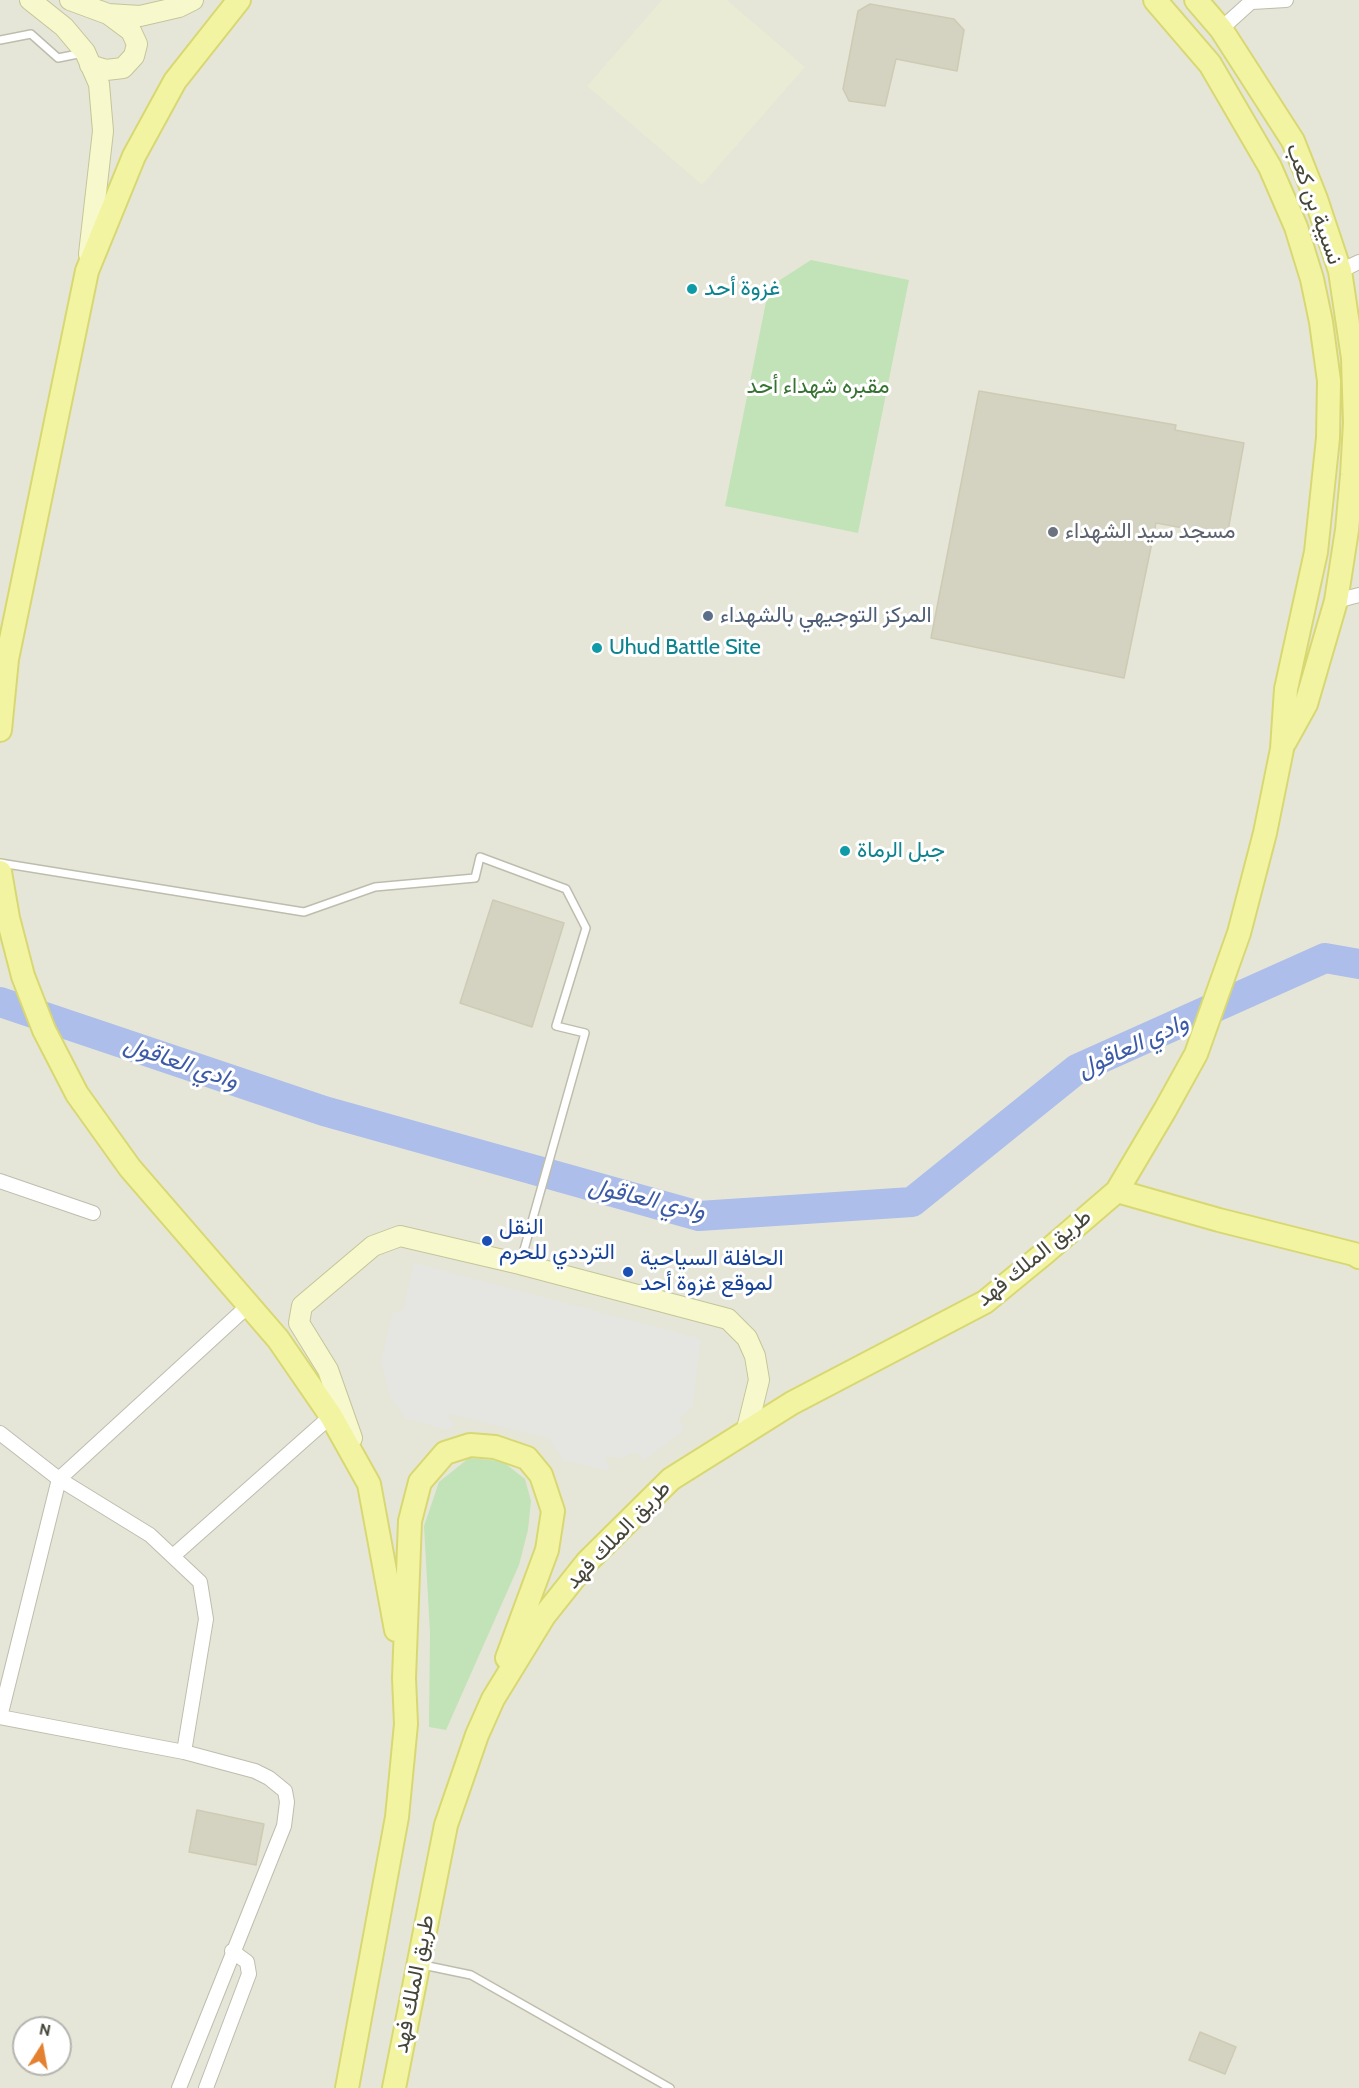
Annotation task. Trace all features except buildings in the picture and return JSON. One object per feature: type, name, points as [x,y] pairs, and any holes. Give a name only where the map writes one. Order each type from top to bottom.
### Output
[{"type":"main road","points":[[0,730],[7,659],[87,271],[134,156],[175,81],[239,0]]},
{"type":"main road","points":[[1155,0],[1210,64],[1270,167],[1296,227],[1312,279],[1321,322],[1329,381],[1328,438],[1316,552],[1286,689],[1282,749]]},
{"type":"main road","name":"نسيبة بن كعب","points":[[1196,0],[1221,29],[1293,141],[1316,199],[1349,267],[1355,423],[1347,530],[1336,601],[1306,704],[1282,749]]},
{"type":"main road","name":"طريق الملك فهد","points":[[394,2088],[446,1825],[477,1735],[493,1699],[544,1616],[587,1562],[671,1479],[747,1429],[792,1403],[985,1302],[1117,1191],[1196,1054],[1239,933],[1265,833],[1282,749]]},
{"type":"main road","points":[[0,872],[8,918],[23,976],[40,1019],[77,1094],[130,1168],[278,1339],[331,1416],[369,1484],[404,1678]]},
{"type":"main road","points":[[1117,1191],[1358,1257]]},
{"type":"main road","points":[[404,1678],[410,1521],[420,1482],[445,1453],[470,1444],[495,1447],[527,1458],[541,1475],[553,1511],[547,1550],[493,1699]]},
{"type":"main road","name":"طريق الملك فهد","points":[[347,2088],[397,1817],[406,1724],[404,1678]]},
{"type":"street","points":[[30,0],[64,27],[87,58],[99,84],[103,132],[87,271]]},
{"type":"street","points":[[70,0],[108,14],[131,31],[137,44],[134,56],[123,68],[106,70],[87,58]]},
{"type":"street","points":[[108,14],[140,16],[179,7],[193,0]]},
{"type":"street","points":[[1221,29],[1253,1],[1286,0]]},
{"type":"street","points":[[1336,601],[1359,595]]},
{"type":"street","points":[[0,1181],[93,1213]]},
{"type":"street","points":[[369,1484],[328,1370],[298,1323],[302,1306],[373,1246],[400,1236],[520,1264],[728,1318],[747,1338],[755,1356],[759,1380],[747,1429]]},
{"type":"street","points":[[179,2088],[284,1826],[287,1802],[285,1791],[269,1778],[255,1771],[184,1752],[0,1717],[59,1479],[250,1304]]},
{"type":"street","points":[[173,1556],[331,1416]]},
{"type":"street","points":[[0,1433],[59,1479],[150,1535],[200,1582],[206,1619],[184,1752]]},
{"type":"street","points":[[206,2088],[249,1974],[247,1962],[232,1951]]},
{"type":"lane","points":[[0,40],[31,34],[58,58],[87,58]]},
{"type":"lane","points":[[0,863],[304,912],[375,887],[475,878],[480,857],[566,890],[586,928],[556,1026],[585,1034],[520,1264]]},
{"type":"lane","points":[[417,1964],[471,1974],[670,2088]]},
{"type":"shaded area","points":[[0,0],[1359,0],[1359,2088],[0,2088]]},
{"type":"shaded area","points":[[662,0],[727,0],[805,67],[702,185],[587,86]]},
{"type":"shaded area","points":[[414,1263],[701,1339],[692,1408],[679,1419],[685,1430],[643,1461],[637,1452],[620,1458],[604,1456],[610,1468],[604,1470],[563,1460],[548,1438],[447,1413],[454,1426],[447,1430],[405,1418],[391,1398],[381,1363],[392,1314],[403,1310]]},
{"type":"green space","name":"مقبره شهداء أحد","points":[[811,260],[909,280],[858,533],[725,506],[769,287]]},
{"type":"green space","points":[[469,1458],[502,1461],[525,1479],[531,1501],[528,1530],[519,1565],[446,1730],[429,1727],[430,1633],[424,1526],[439,1482]]},
{"type":"waterway","name":"وادي العاقول","points":[[0,1002],[324,1111],[699,1216],[912,1202],[1077,1069],[1325,958],[1359,964]]},
{"type":"place","name":"غزوة أحد","points":[[692,289]]},
{"type":"place","name":"مسجد سيد الشهداء","points":[[1053,532]]},
{"type":"place","name":"المركز التوجيهي بالشهداء","points":[[708,616]]},
{"type":"place","name":"Uhud Battle Site","points":[[597,648]]},
{"type":"place","name":"جبل الرماة","points":[[845,851]]},
{"type":"place","name":"النقل الترددي للحرم","points":[[487,1241]]},
{"type":"place","name":"الحافلة السياحية لموقع غزوة أحد","points":[[628,1272]]}]
